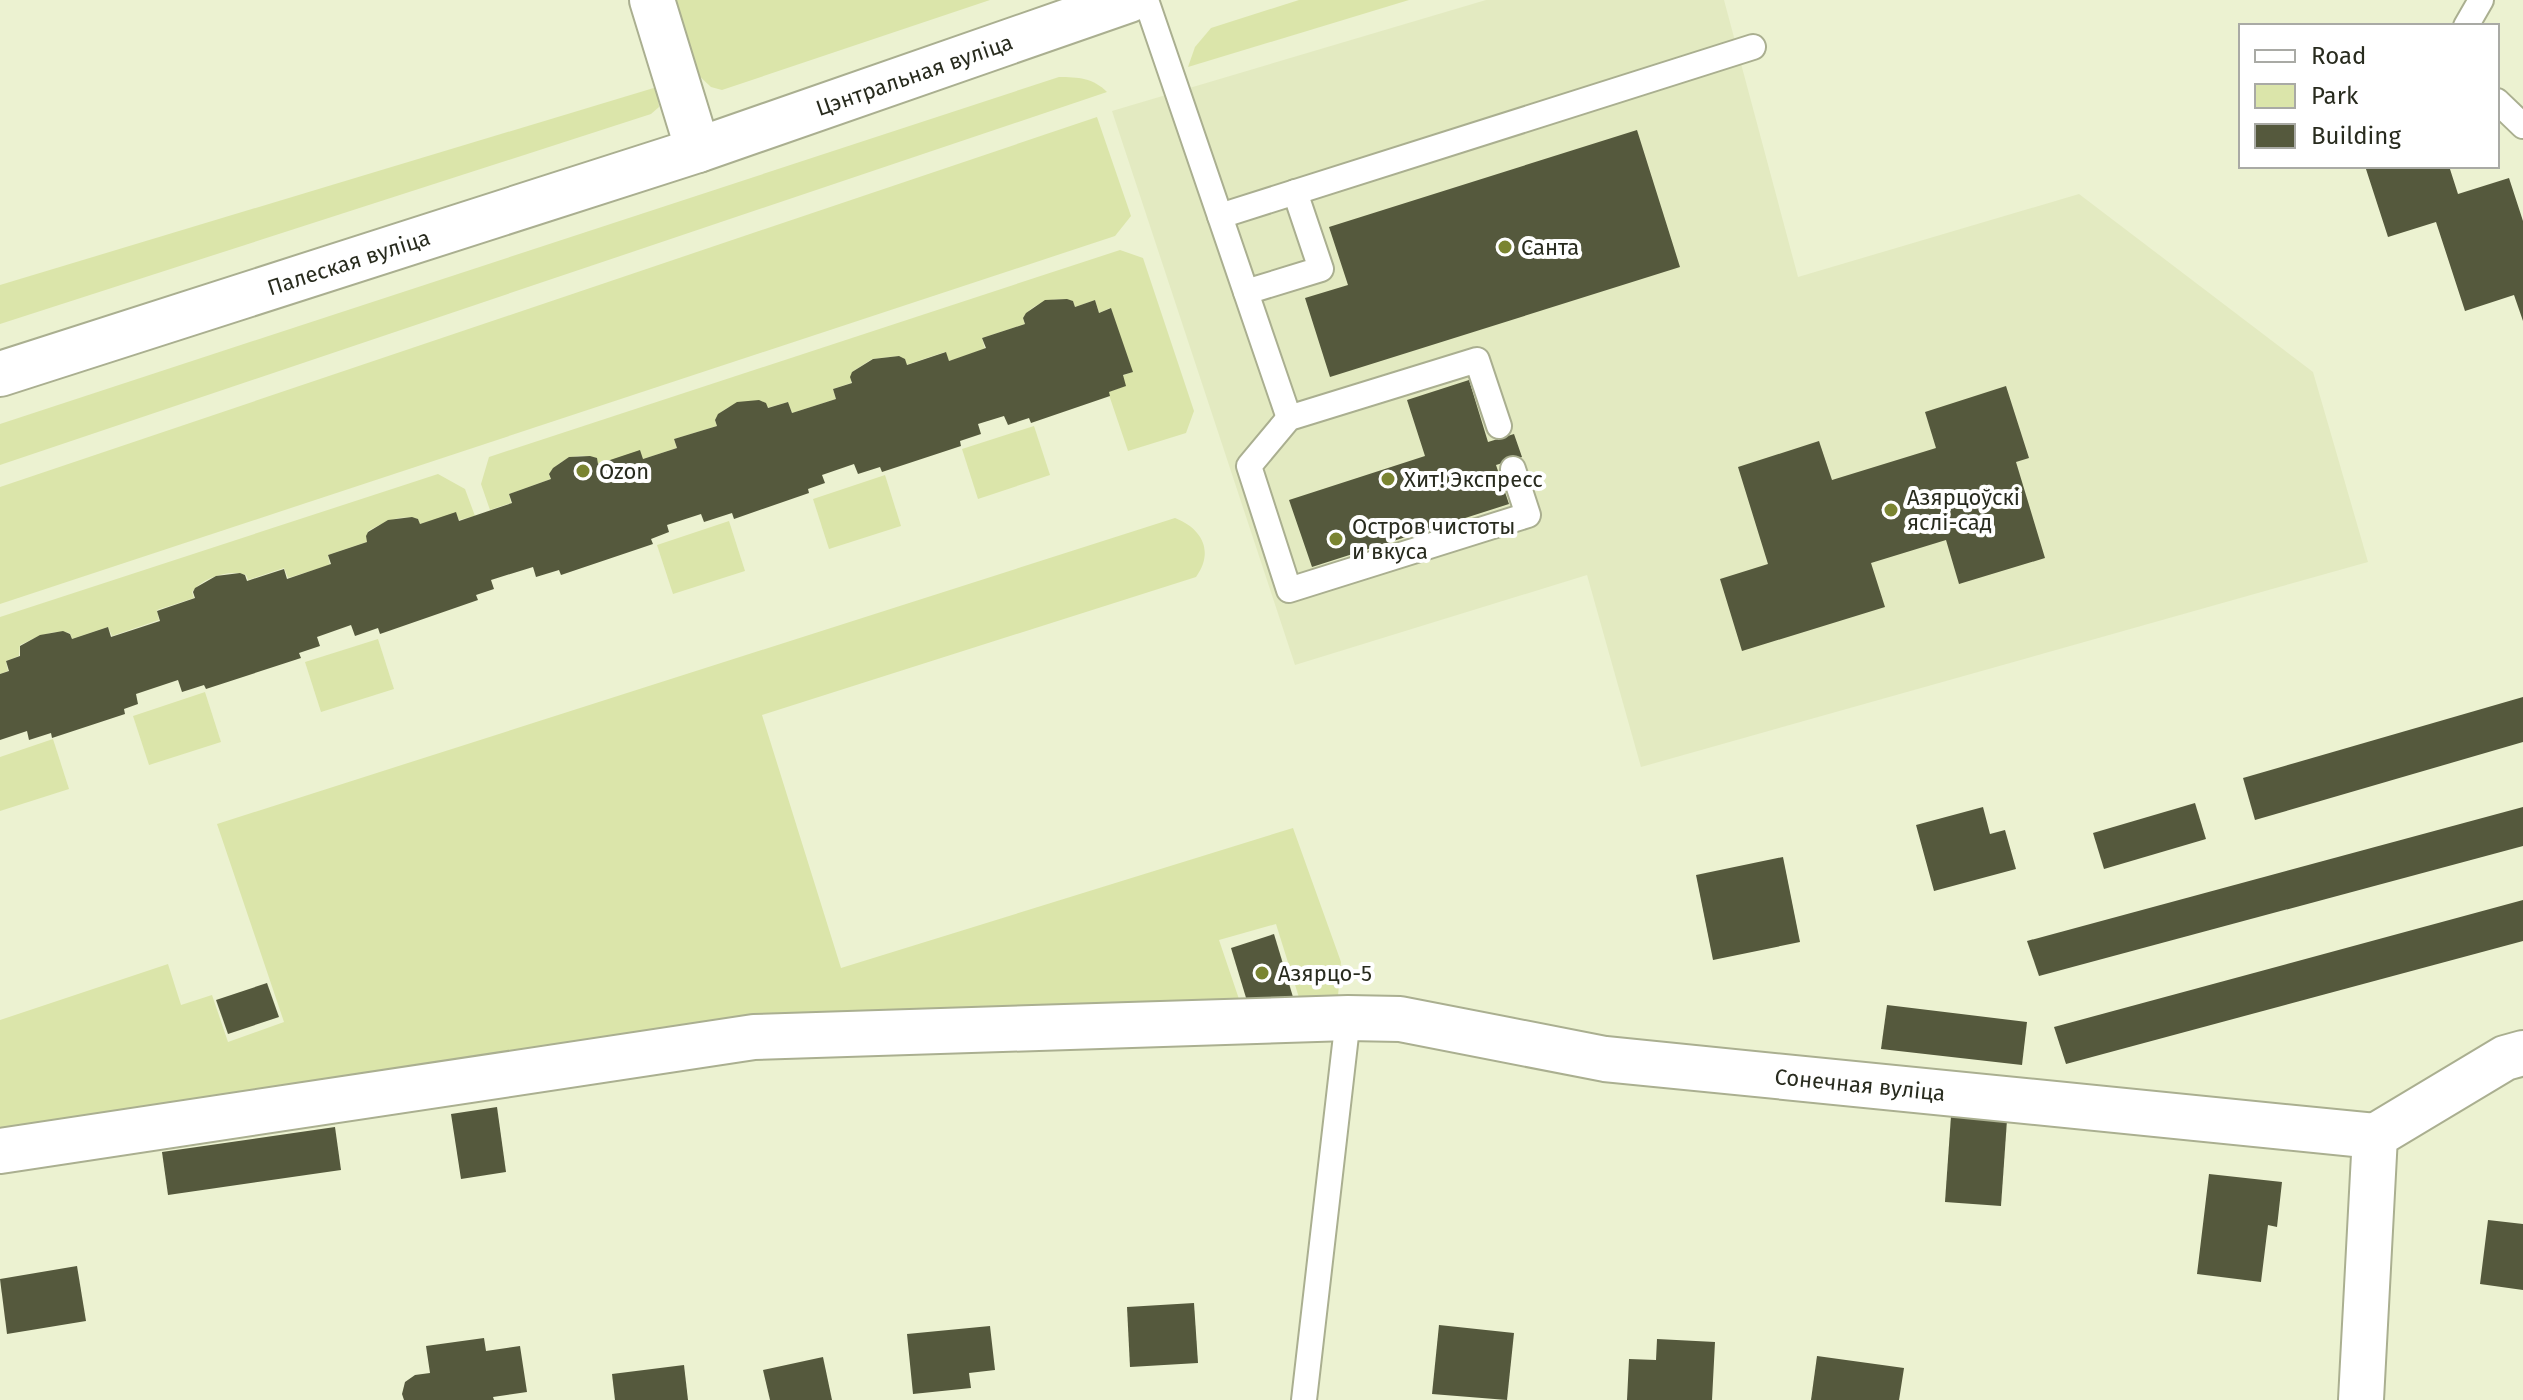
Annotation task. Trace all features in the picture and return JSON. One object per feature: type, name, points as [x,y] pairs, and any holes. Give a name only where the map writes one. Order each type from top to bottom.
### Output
[{"type":"street","points":[[652,0],[698,150]]},
{"type":"street","name":"Цэнтральная вуліца","points":[[698,150],[1129,0]]},
{"type":"street","name":"Палеская вуліца","points":[[0,374],[698,150]]},
{"type":"street","name":"Сонечная вуліца","points":[[0,1151],[754,1037],[1348,1018],[1400,1019],[1605,1059],[2375,1136]]},
{"type":"street","points":[[2361,1400],[2375,1136],[2505,1058],[2523,1053]]},
{"type":"lane","points":[[1146,0],[1289,418]]},
{"type":"lane","points":[[2467,24],[2481,0]]},
{"type":"lane","points":[[1220,216],[1753,47]]},
{"type":"lane","points":[[2499,103],[2523,126]]},
{"type":"lane","points":[[1246,292],[1321,269],[1295,192]]},
{"type":"lane","points":[[1499,426],[1477,360],[1289,418],[1249,466],[1289,590],[1528,515],[1513,469]]},
{"type":"lane","points":[[1304,1400],[1348,1018]]},
{"type":"shaded area","points":[[1486,0],[1724,0],[1798,277],[2079,194],[2313,372],[2368,562],[1641,767],[1587,575],[1295,665],[1112,111]]},
{"type":"green space","points":[[671,0],[990,0],[722,90],[711,87],[696,73]]},
{"type":"green space","points":[[1299,0],[1409,0],[1188,67],[1195,47],[1211,28]]},
{"type":"green space","points":[[1059,77],[1085,79],[1107,92],[0,465],[0,424]]},
{"type":"green space","points":[[657,87],[659,107],[651,114],[0,324],[0,285]]},
{"type":"green space","points":[[1097,117],[1131,216],[1115,236],[0,604],[0,487]]},
{"type":"green space","points":[[1120,250],[1143,258],[1194,411],[1186,433],[1128,451],[1108,392],[1125,386],[1122,376],[1132,372],[1110,308],[1099,313],[1095,300],[1075,307],[1073,301],[1052,300],[1038,304],[1027,312],[1023,318],[1025,324],[982,338],[985,349],[949,361],[945,352],[906,365],[899,356],[872,359],[852,372],[851,383],[833,389],[836,399],[792,413],[788,402],[767,408],[759,401],[734,405],[719,415],[715,420],[717,426],[674,439],[677,448],[643,459],[598,464],[596,459],[576,456],[553,469],[549,475],[551,479],[509,494],[511,503],[490,510],[481,484],[489,457]]},
{"type":"green space","points":[[1034,426],[1050,475],[978,499],[962,449]]},
{"type":"green space","points":[[438,474],[465,489],[475,516],[459,520],[456,513],[420,524],[418,519],[411,518],[392,520],[368,531],[367,542],[328,555],[330,565],[288,578],[284,568],[248,580],[246,575],[239,573],[217,576],[197,587],[192,592],[194,598],[157,610],[159,620],[112,636],[108,627],[72,639],[70,633],[57,632],[32,639],[20,645],[19,656],[6,661],[8,671],[0,674],[0,617]]},
{"type":"green space","points":[[885,475],[901,526],[829,549],[813,499]]},
{"type":"green space","points":[[1175,518],[1193,528],[1203,542],[1204,559],[1196,577],[762,715],[841,968],[1293,828],[1341,962],[1337,1007],[1301,1004],[1276,924],[1219,940],[1241,1005],[0,1135],[0,1020],[168,964],[181,1005],[212,995],[228,1042],[284,1022],[217,824]]},
{"type":"green space","points":[[729,521],[745,571],[673,594],[657,545]]},
{"type":"green space","points":[[378,639],[394,689],[321,712],[305,662]]},
{"type":"green space","points":[[205,692],[221,742],[149,765],[133,716]]},
{"type":"green space","points":[[53,739],[69,789],[0,811],[0,757]]},
{"type":"building","name":"Санта","points":[[1637,130],[1680,267],[1330,377],[1305,298],[1348,285],[1329,227]]},
{"type":"building","points":[[2366,168],[2450,168],[2458,194],[2509,178],[2523,221],[2523,321],[2514,295],[2465,311],[2436,222],[2388,237]]},
{"type":"building","points":[[1045,300],[1073,301],[1075,307],[1095,300],[1099,313],[1111,308],[1133,372],[1123,375],[1126,386],[1109,392],[1110,396],[1031,423],[1029,418],[1008,425],[1004,416],[978,424],[981,434],[960,441],[961,446],[882,472],[880,467],[858,474],[854,464],[822,475],[825,483],[808,489],[809,493],[734,519],[732,513],[704,522],[701,514],[667,525],[669,532],[651,539],[653,544],[561,575],[559,570],[536,577],[533,567],[491,580],[494,589],[476,595],[478,600],[380,634],[378,628],[355,636],[351,625],[317,637],[320,646],[299,653],[301,658],[206,689],[204,685],[182,692],[178,680],[136,694],[138,704],[124,709],[125,714],[52,738],[51,733],[29,740],[27,731],[0,740],[0,674],[9,671],[6,661],[20,656],[20,646],[40,635],[63,631],[70,634],[72,639],[108,627],[111,637],[160,621],[157,611],[195,598],[195,588],[216,576],[240,573],[245,575],[247,581],[284,569],[287,579],[331,564],[328,555],[367,542],[368,532],[388,520],[412,517],[418,519],[420,524],[456,512],[459,521],[512,503],[509,494],[551,479],[549,474],[553,468],[569,457],[590,456],[597,458],[598,464],[640,450],[643,459],[677,448],[674,439],[717,426],[715,420],[718,414],[737,402],[759,400],[766,403],[768,408],[788,402],[792,413],[836,399],[833,389],[852,383],[852,372],[873,359],[899,356],[905,359],[907,365],[946,352],[949,361],[986,348],[982,338],[1025,324],[1023,318],[1026,313]]},
{"type":"building","points":[[1469,380],[1488,442],[1514,434],[1522,457],[1496,465],[1509,504],[1312,567],[1289,500],[1425,456],[1407,400]]},
{"type":"building","name":"Азярцоўскі яслі-сад","points":[[2006,386],[2029,458],[2016,462],[2045,558],[1959,584],[1946,540],[1871,563],[1885,607],[1742,651],[1720,579],[1768,564],[1738,467],[1819,441],[1832,480],[1936,448],[1925,412]]},
{"type":"building","points":[[2523,697],[2523,742],[2255,820],[2243,778]]},
{"type":"building","points":[[2195,803],[2206,839],[2104,869],[2093,833]]},
{"type":"building","points":[[1983,807],[1990,834],[2005,830],[2016,869],[1934,891],[1916,825]]},
{"type":"building","points":[[2523,807],[2523,846],[2039,976],[2027,941]]},
{"type":"building","points":[[1783,857],[1800,942],[1713,960],[1696,875]]},
{"type":"building","points":[[2523,900],[2523,941],[2066,1064],[2054,1027]]},
{"type":"building","name":"Азярцо-5","points":[[1274,934],[1293,997],[1250,1011],[1231,948]]},
{"type":"building","points":[[267,983],[279,1017],[228,1034],[216,1000]]},
{"type":"building","points":[[1887,1005],[2027,1022],[2022,1065],[1881,1049]]},
{"type":"building","points":[[497,1107],[506,1172],[461,1179],[451,1114]]},
{"type":"building","points":[[1951,1116],[2007,1120],[2001,1206],[1945,1202]]},
{"type":"building","points":[[335,1127],[341,1170],[168,1195],[162,1152]]},
{"type":"building","points":[[2209,1174],[2282,1182],[2277,1227],[2268,1225],[2261,1282],[2197,1274]]},
{"type":"building","points":[[2488,1220],[2523,1224],[2523,1290],[2480,1284]]},
{"type":"building","points":[[77,1266],[86,1321],[7,1334],[0,1279]]},
{"type":"building","points":[[1194,1303],[1198,1363],[1130,1367],[1127,1307]]},
{"type":"building","points":[[1439,1325],[1514,1333],[1507,1400],[1432,1394]]},
{"type":"building","points":[[990,1326],[995,1370],[969,1373],[971,1388],[913,1394],[907,1334]]},
{"type":"building","points":[[484,1338],[486,1351],[520,1346],[527,1392],[493,1397],[494,1400],[404,1400],[405,1382],[415,1375],[430,1373],[426,1346]]},
{"type":"building","points":[[1657,1339],[1715,1342],[1712,1400],[1627,1400],[1629,1359],[1656,1360]]},
{"type":"building","points":[[1817,1356],[1904,1368],[1899,1400],[1811,1400]]},
{"type":"building","points":[[823,1357],[832,1400],[770,1400],[763,1370]]},
{"type":"building","points":[[684,1365],[688,1400],[615,1400],[612,1374]]},
{"type":"place","name":"Санта","points":[[1505,247]]},
{"type":"place","name":"Ozon","points":[[583,471]]},
{"type":"place","name":"Хит! Экспресс","points":[[1388,479]]},
{"type":"place","name":"Азярцоўскі яслі-сад","points":[[1891,510]]},
{"type":"place","name":"Остров чистоты и вкуса","points":[[1336,539]]},
{"type":"place","name":"Азярцо-5","points":[[1262,973]]}]
